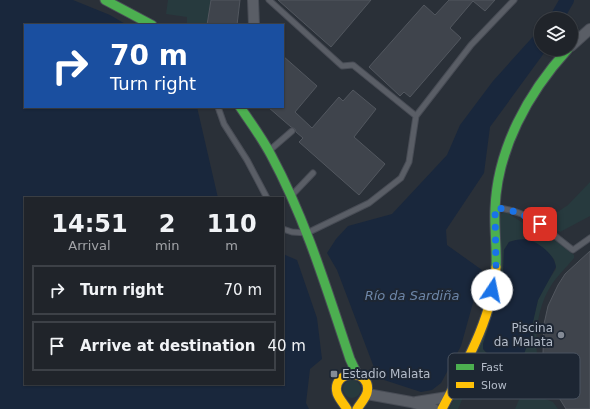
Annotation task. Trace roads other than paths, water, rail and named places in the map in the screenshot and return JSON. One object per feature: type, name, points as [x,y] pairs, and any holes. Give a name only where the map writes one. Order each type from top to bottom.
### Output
[{"type":"main road","points":[[105,0],[150,24]]},
{"type":"main road","points":[[469,353],[477,335],[494,283],[496,268],[496,193],[504,158],[523,112],[545,77],[562,56]]},
{"type":"main road","points":[[241,108],[270,150],[291,196],[307,233],[357,374]]},
{"type":"main road","points":[[341,378],[350,373],[357,374],[364,379],[367,384],[362,401],[345,405],[338,394],[337,390],[339,381],[347,365],[349,355]]},
{"type":"main road","points":[[442,409],[448,398]]},
{"type":"street","points":[[253,0],[254,24]]},
{"type":"street","points":[[578,40],[590,29]]},
{"type":"street","points":[[362,401],[411,402],[448,398]]},
{"type":"street","points":[[411,402],[419,409]]},
{"type":"street","points":[[411,402],[434,409]]},
{"type":"lane","points":[[269,0],[342,66],[353,65],[416,116]]},
{"type":"lane","points":[[284,229],[292,232],[307,233],[369,203],[401,178],[409,162],[416,116],[471,45],[514,0]]},
{"type":"lane","points":[[218,108],[224,124],[247,160],[266,197]]},
{"type":"lane","points":[[270,150],[292,131]]},
{"type":"lane","points":[[291,196],[313,173]]},
{"type":"lane","points":[[495,208],[512,210],[525,215],[540,224],[573,250],[590,238]]},
{"type":"water","points":[[0,0],[73,0],[110,15],[125,24],[24,24],[24,108],[197,108],[218,197],[24,197],[24,385],[284,385],[284,254],[297,260],[317,318],[322,359],[310,369],[306,403],[309,409],[0,409]]},
{"type":"water","name":"Río da Sardiña","points":[[534,36],[534,56],[542,56],[490,127],[484,173],[446,230],[447,245],[482,270],[461,346],[457,353],[448,353],[448,370],[441,383],[432,390],[421,392],[378,378],[337,270],[327,253],[336,239],[348,226],[392,214],[447,155],[460,125],[493,81]]},
{"type":"water","points":[[522,239],[532,241],[540,245],[551,255],[556,267],[538,300],[529,340],[524,353],[487,353],[483,349],[483,344],[500,291],[503,275],[504,250],[509,242]]},
{"type":"waterway","name":"Río da Sardiña","points":[[560,12],[567,0]]},
{"type":"place","name":"Piscina da Malata","points":[[561,335]]},
{"type":"place","name":"Estadio Malata","points":[[334,374]]}]
